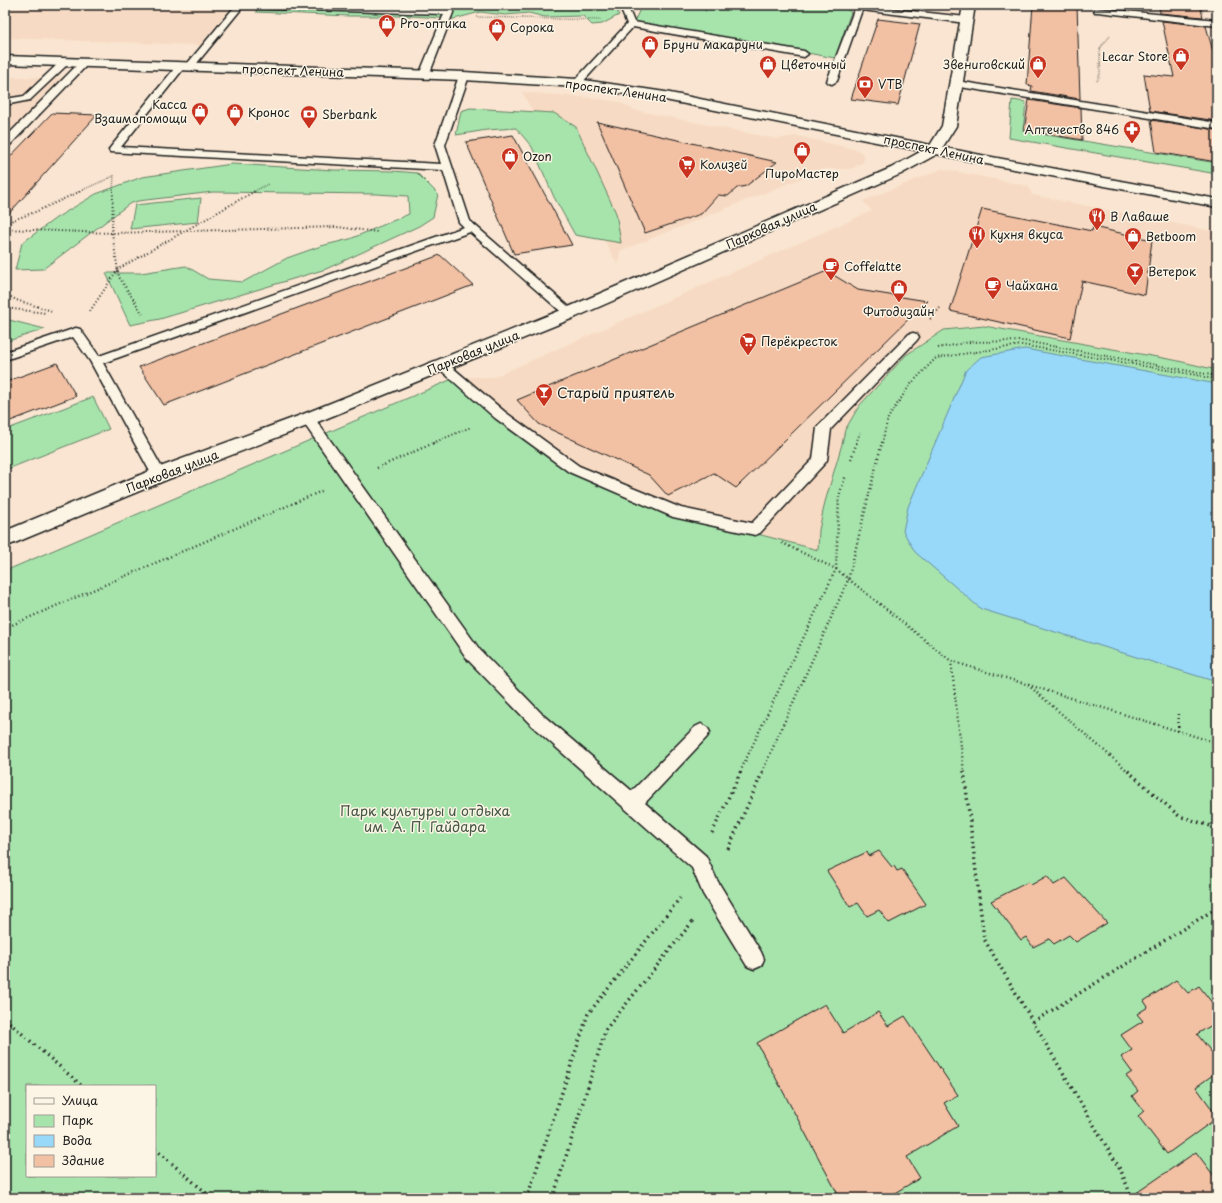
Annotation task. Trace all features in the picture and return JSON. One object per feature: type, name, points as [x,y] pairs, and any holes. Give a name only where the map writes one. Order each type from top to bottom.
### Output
[{"type":"main road","points":[[934,150],[949,126],[969,5]]},
{"type":"main road","name":"проспект Ленина","points":[[5,60],[464,76],[577,83],[665,96],[877,137],[934,150],[1217,203]]},
{"type":"main road","name":"Парковая улица","points":[[5,539],[159,475],[308,419],[570,313],[896,171],[934,150]]},
{"type":"lane","points":[[114,150],[185,66],[240,5],[449,11],[424,75]]},
{"type":"lane","points":[[623,5],[631,22]]},
{"type":"lane","points":[[832,81],[855,6],[966,20]]},
{"type":"lane","points":[[1098,10],[1217,23]]},
{"type":"lane","points":[[631,22],[804,54]]},
{"type":"lane","points":[[577,83],[631,22]]},
{"type":"lane","points":[[5,102],[28,98],[65,62]]},
{"type":"lane","points":[[5,144],[84,63]]},
{"type":"lane","points":[[464,76],[440,145],[465,222],[570,313]]},
{"type":"lane","points":[[957,84],[1217,126]]},
{"type":"lane","points":[[114,150],[448,167]]},
{"type":"lane","points":[[96,362],[471,228]]},
{"type":"lane","points":[[5,356],[76,332],[96,362],[141,440],[159,475]]},
{"type":"lane","points":[[441,365],[500,415],[574,469],[678,513],[755,529],[820,460],[824,428],[913,337]]},
{"type":"lane","points":[[308,419],[474,655],[538,720],[699,862],[710,887],[754,959]]},
{"type":"lane","points":[[632,804],[701,732]]},
{"type":"path","points":[[449,11],[631,22]]},
{"type":"path","points":[[1086,106],[1100,74],[1100,48],[1110,37],[1111,31],[1144,15]]},
{"type":"path","points":[[114,150],[112,233],[119,277],[160,339]]},
{"type":"path","points":[[76,332],[118,269],[309,160]]},
{"type":"path","points":[[5,223],[35,212],[114,176]]},
{"type":"path","points":[[5,229],[112,233],[337,227],[384,233]]},
{"type":"path","points":[[5,293],[16,300],[53,312]]},
{"type":"path","points":[[936,349],[970,342],[1024,341],[1217,376]]},
{"type":"path","points":[[848,580],[888,418],[910,385],[936,358],[1022,345],[1196,375],[1217,380]]},
{"type":"path","points":[[5,628],[500,415]]},
{"type":"path","points":[[851,459],[861,430]]},
{"type":"path","points":[[836,570],[839,496],[846,474]]},
{"type":"path","points":[[755,529],[836,570],[951,661],[1217,743]]},
{"type":"path","points":[[951,661],[984,939],[1121,1171],[1132,1198]]},
{"type":"path","points":[[1026,684],[1179,816],[1217,828]]},
{"type":"path","points":[[1178,731],[1179,713]]},
{"type":"path","points":[[1033,1022],[1217,908]]},
{"type":"path","points":[[5,1019],[81,1085]]},
{"type":"path","points":[[156,1150],[212,1198]]},
{"type":"shaded area","points":[[5,5],[233,5],[200,45],[5,38]]},
{"type":"shaded area","points":[[5,77],[70,78],[5,144]]},
{"type":"shaded area","points":[[522,92],[619,102],[634,110],[776,139],[797,136],[858,150],[865,156],[863,162],[851,169],[824,169],[620,251],[618,265]]},
{"type":"shaded area","points":[[942,169],[1028,186],[1032,195],[1217,232],[1217,370],[1174,360],[984,326],[944,330],[906,355],[859,406],[845,430],[825,502],[819,530],[818,550],[678,513],[574,469],[457,377],[494,377],[872,211],[863,201]]},
{"type":"green space","points":[[614,5],[619,15],[602,24],[592,25],[583,16],[545,17],[529,13],[505,15],[480,12],[454,19],[412,16],[350,16],[256,12],[257,8],[419,13],[417,6]]},
{"type":"green space","points":[[642,5],[840,5],[851,12],[835,58],[634,22]]},
{"type":"green space","points":[[1012,100],[1026,102],[1023,131],[1217,163],[1217,174],[1009,138]]},
{"type":"green space","points":[[470,108],[554,113],[576,127],[616,213],[621,243],[575,235],[554,197],[532,147],[516,128],[487,130],[456,135],[461,111]]},
{"type":"green space","points":[[232,164],[417,173],[438,194],[433,217],[419,226],[326,269],[160,319],[130,325],[106,273],[141,273],[186,266],[208,279],[243,282],[287,258],[321,246],[350,239],[409,214],[408,196],[377,194],[213,192],[138,201],[129,204],[43,269],[15,270],[22,243],[56,218],[96,194],[142,177]]},
{"type":"green space","points":[[201,198],[198,222],[130,229],[135,205]]},
{"type":"green space","points":[[5,319],[45,329],[5,342]]},
{"type":"green space","name":"Парк культуры и отдыха им. А. П. Гайдара","points":[[984,326],[1174,360],[1217,370],[1217,1198],[5,1198],[5,571],[457,377],[574,469],[678,513],[818,550],[819,530],[825,502],[845,430],[859,406],[906,355],[944,330]]},
{"type":"green space","points":[[93,397],[109,429],[5,470],[5,430]]},
{"type":"water","points":[[1025,349],[1217,384],[1217,682],[981,609],[915,552],[903,531],[908,507],[966,370],[981,357]]},
{"type":"building","points":[[1033,5],[1077,5],[1080,99],[1031,91],[1032,86],[1027,85]]},
{"type":"building","points":[[1159,5],[1200,5],[1203,17],[1160,13]]},
{"type":"building","points":[[878,19],[920,24],[898,105],[851,99]]},
{"type":"building","points":[[1162,21],[1206,26],[1217,66],[1217,121],[1150,111],[1144,74],[1174,77]]},
{"type":"building","points":[[1029,100],[1081,108],[1082,140],[1024,130]]},
{"type":"building","points":[[52,113],[97,115],[5,218],[5,162]]},
{"type":"building","points":[[1151,120],[1217,130],[1217,162],[1156,152]]},
{"type":"building","name":"Колизей","points":[[597,122],[777,162],[746,186],[737,188],[728,196],[718,195],[701,214],[645,233]]},
{"type":"building","points":[[513,135],[572,245],[514,254],[466,142]]},
{"type":"building","points":[[982,209],[1092,231],[1093,227],[1152,240],[1145,295],[1082,281],[1070,338],[950,311]]},
{"type":"building","points":[[440,255],[473,285],[164,405],[139,367]]},
{"type":"building","name":"Перёкресток","points":[[827,271],[858,290],[927,301],[736,488],[714,473],[668,496],[649,475],[539,424],[517,400]]},
{"type":"building","points":[[57,363],[76,396],[5,423],[5,382]]},
{"type":"building","points":[[879,851],[897,871],[902,869],[926,904],[889,923],[879,910],[867,916],[858,903],[850,907],[827,871],[867,852],[869,856]]},
{"type":"building","points":[[1047,876],[1054,885],[1066,878],[1107,923],[1076,942],[1069,935],[1054,944],[1049,939],[1033,947],[1026,937],[1021,940],[991,901],[1028,882],[1031,885]]},
{"type":"building","points":[[1176,980],[1188,993],[1199,986],[1217,1009],[1217,1022],[1197,1034],[1217,1059],[1217,1072],[1196,1087],[1217,1118],[1167,1154],[1138,1116],[1144,1111],[1132,1096],[1138,1091],[1126,1076],[1132,1072],[1121,1057],[1132,1050],[1121,1035],[1143,1021],[1137,1014],[1148,1007],[1144,1001]]},
{"type":"building","points":[[825,1004],[843,1033],[878,1012],[888,1026],[905,1016],[958,1095],[944,1103],[958,1126],[907,1157],[920,1178],[886,1198],[840,1198],[757,1043]]},
{"type":"building","points":[[1196,1152],[1217,1180],[1217,1198],[1129,1198]]},
{"type":"place","name":"Pro-оптика","points":[[387,38]]},
{"type":"place","name":"Сорока","points":[[497,42]]},
{"type":"place","name":"Бруни макаруни","points":[[650,59]]},
{"type":"place","name":"Lecar Store","points":[[1181,71]]},
{"type":"place","name":"Цветочный","points":[[768,79]]},
{"type":"place","name":"Звениговский","points":[[1038,79]]},
{"type":"place","name":"VTB","points":[[865,99]]},
{"type":"place","name":"Касса Взаимопомощи","points":[[200,126]]},
{"type":"place","name":"Кронос","points":[[235,127]]},
{"type":"place","name":"Sberbank","points":[[309,129]]},
{"type":"place","name":"Аптечество 846","points":[[1132,144]]},
{"type":"place","name":"ПироМастер","points":[[802,165]]},
{"type":"place","name":"Ozon","points":[[510,171]]},
{"type":"place","name":"Колизей","points":[[687,179]]},
{"type":"place","name":"В Лаваше","points":[[1097,231]]},
{"type":"place","name":"Кухня вкуса","points":[[977,249]]},
{"type":"place","name":"Betboom","points":[[1133,251]]},
{"type":"place","name":"Coffelatte","points":[[831,281]]},
{"type":"place","name":"Ветерок","points":[[1135,286]]},
{"type":"place","name":"Чайхана","points":[[993,300]]},
{"type":"place","name":"Фитодизайн","points":[[899,303]]},
{"type":"place","name":"Перёкресток","points":[[748,356]]},
{"type":"place","name":"Старый приятель","points":[[544,407]]}]
